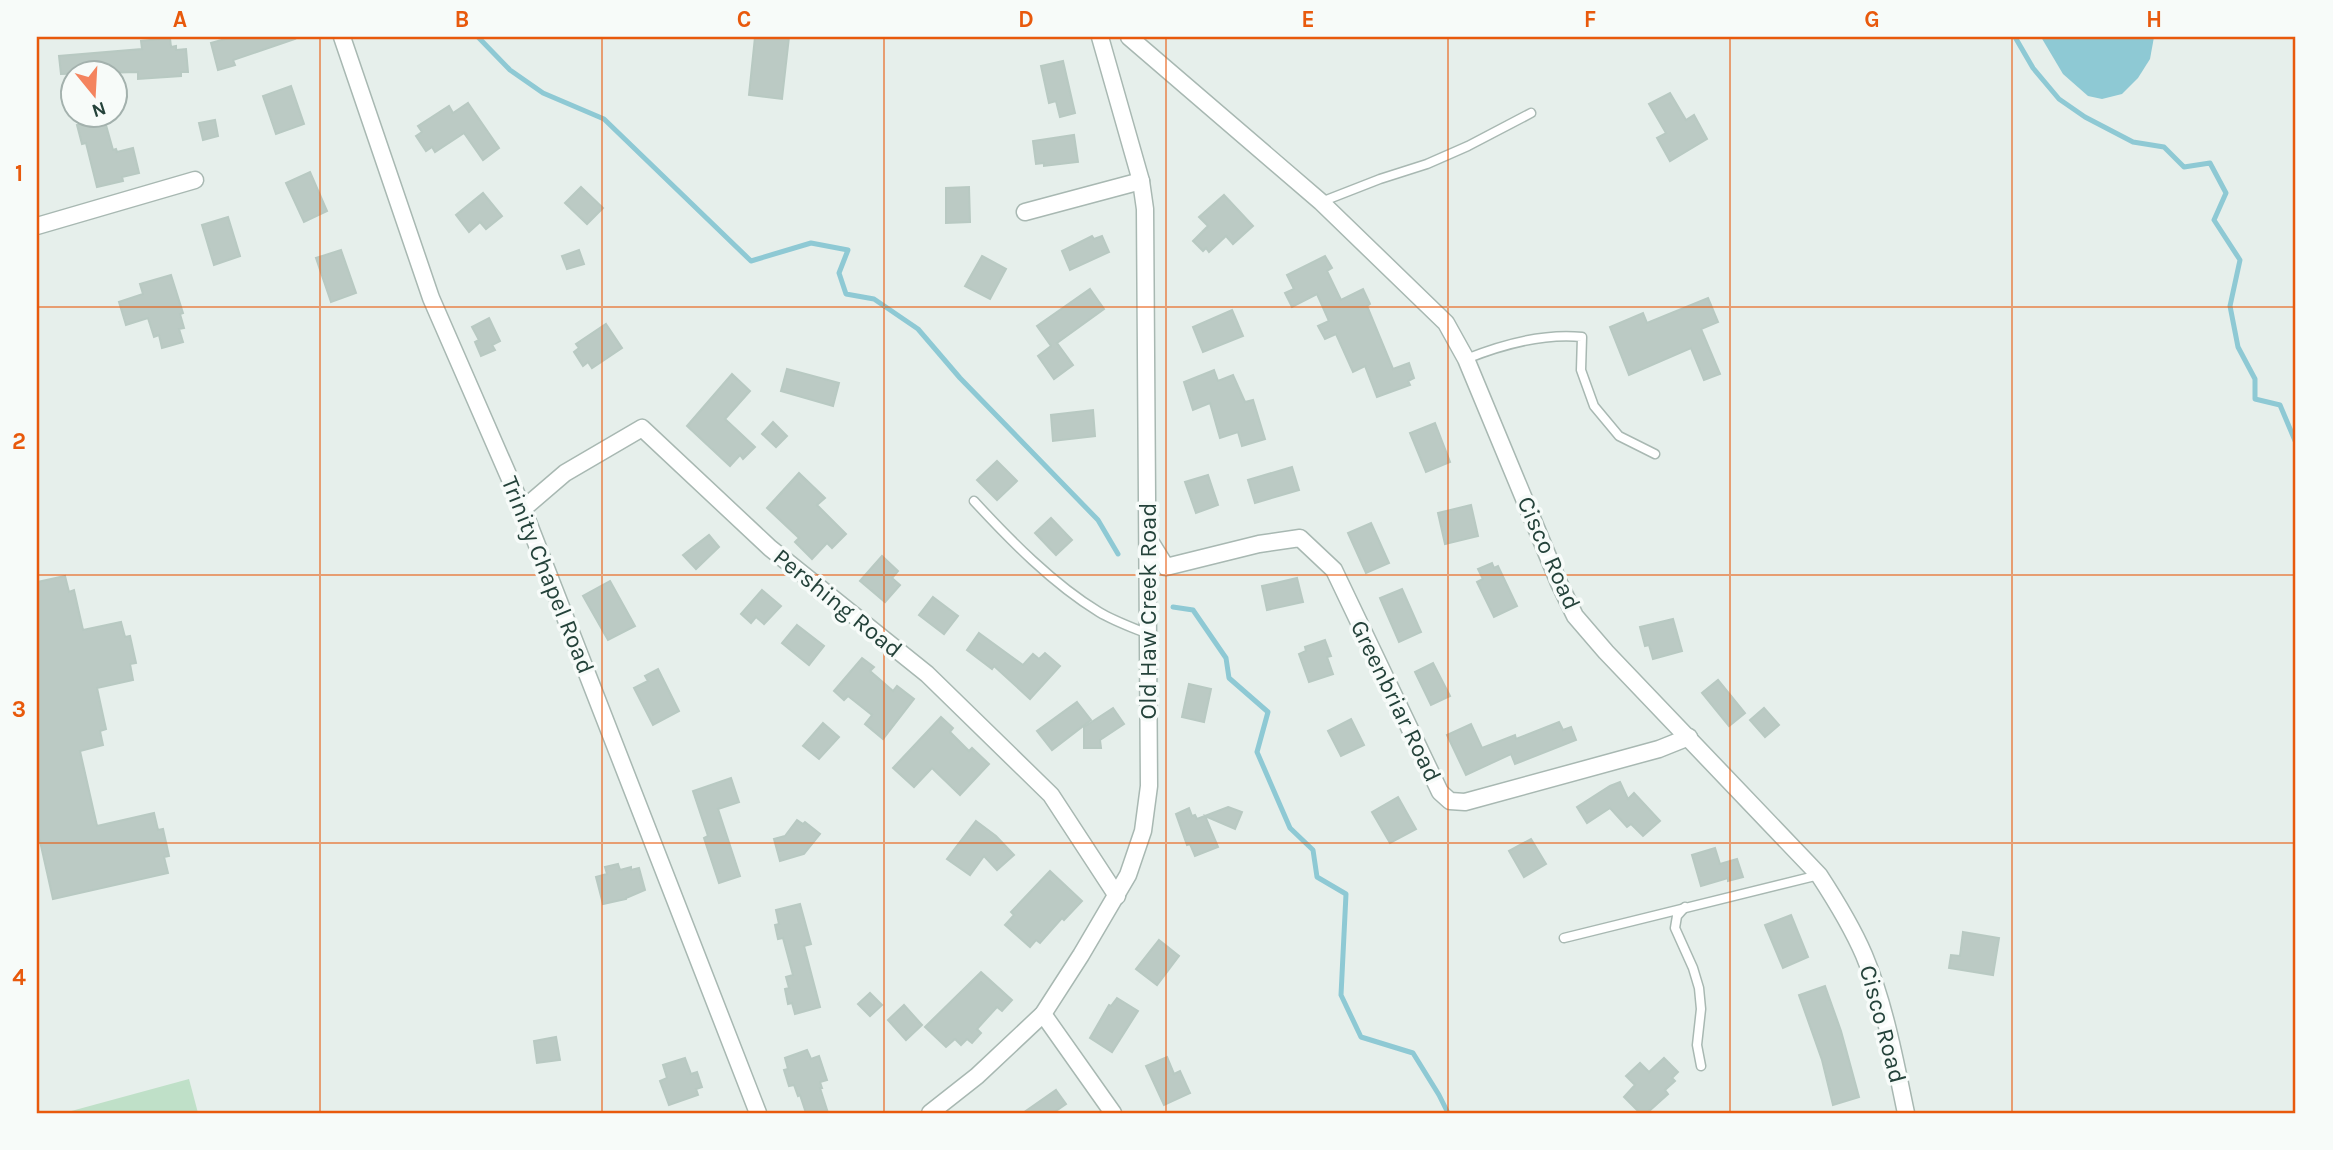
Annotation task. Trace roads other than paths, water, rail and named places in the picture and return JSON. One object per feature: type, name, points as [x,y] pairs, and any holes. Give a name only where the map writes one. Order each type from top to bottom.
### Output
[{"type":"street","name":"Trinity Chapel Road","points":[[342,37],[431,298],[523,509],[758,1113]]},
{"type":"street","name":"Old Haw Creek Road","points":[[930,1113],[977,1076],[1042,1014],[1117,896],[1138,850],[1147,809],[1145,209],[1141,181],[1100,37]]},
{"type":"street","name":"Cisco Road","points":[[1129,37],[1321,202],[1446,323],[1466,359],[1575,616],[1606,652],[1819,875],[1842,909],[1865,956],[1880,1001],[1906,1113]]},
{"type":"street","points":[[37,226],[195,180]]},
{"type":"street","points":[[1025,212],[1141,181]]},
{"type":"street","name":"Pershing Road","points":[[523,509],[565,474],[642,428],[770,548],[928,674],[1051,795],[1117,896]]},
{"type":"street","name":"Greenbriar Road","points":[[1147,538],[1166,566],[1259,544],[1300,538],[1334,570],[1440,792],[1450,801],[1465,802],[1659,749],[1689,737]]},
{"type":"street","points":[[1042,1014],[1113,1113]]},
{"type":"lane","points":[[1321,202],[1458,151],[1531,113]]},
{"type":"lane","points":[[1466,359],[1514,343],[1569,336],[1582,337],[1581,370],[1594,406],[1619,436],[1655,454]]},
{"type":"lane","points":[[974,501],[1000,530],[1070,591],[1099,612],[1148,634]]},
{"type":"lane","points":[[1564,938],[1819,875]]},
{"type":"lane","points":[[1685,907],[1677,916],[1675,928],[1699,988],[1701,1009],[1698,1045],[1701,1066]]},
{"type":"water","points":[[2041,37],[2154,37],[2150,59],[2138,78],[2122,94],[2102,99],[2088,96],[2063,74]]},
{"type":"waterway","points":[[478,37],[510,70],[543,93],[604,119],[751,261],[811,243],[848,250],[839,273],[846,294],[874,299],[918,329],[960,378],[1098,520],[1118,554]]},
{"type":"waterway","points":[[2015,37],[2033,68],[2059,99],[2085,117],[2133,142],[2164,147],[2184,167],[2210,163],[2226,193],[2214,220],[2240,260],[2230,306],[2238,347],[2255,379],[2255,399],[2280,405],[2296,443]]},
{"type":"waterway","points":[[1173,607],[1193,610],[1226,658],[1229,678],[1268,712],[1257,752],[1290,828],[1313,850],[1317,877],[1346,894],[1341,995],[1361,1037],[1413,1053],[1448,1113]]}]
